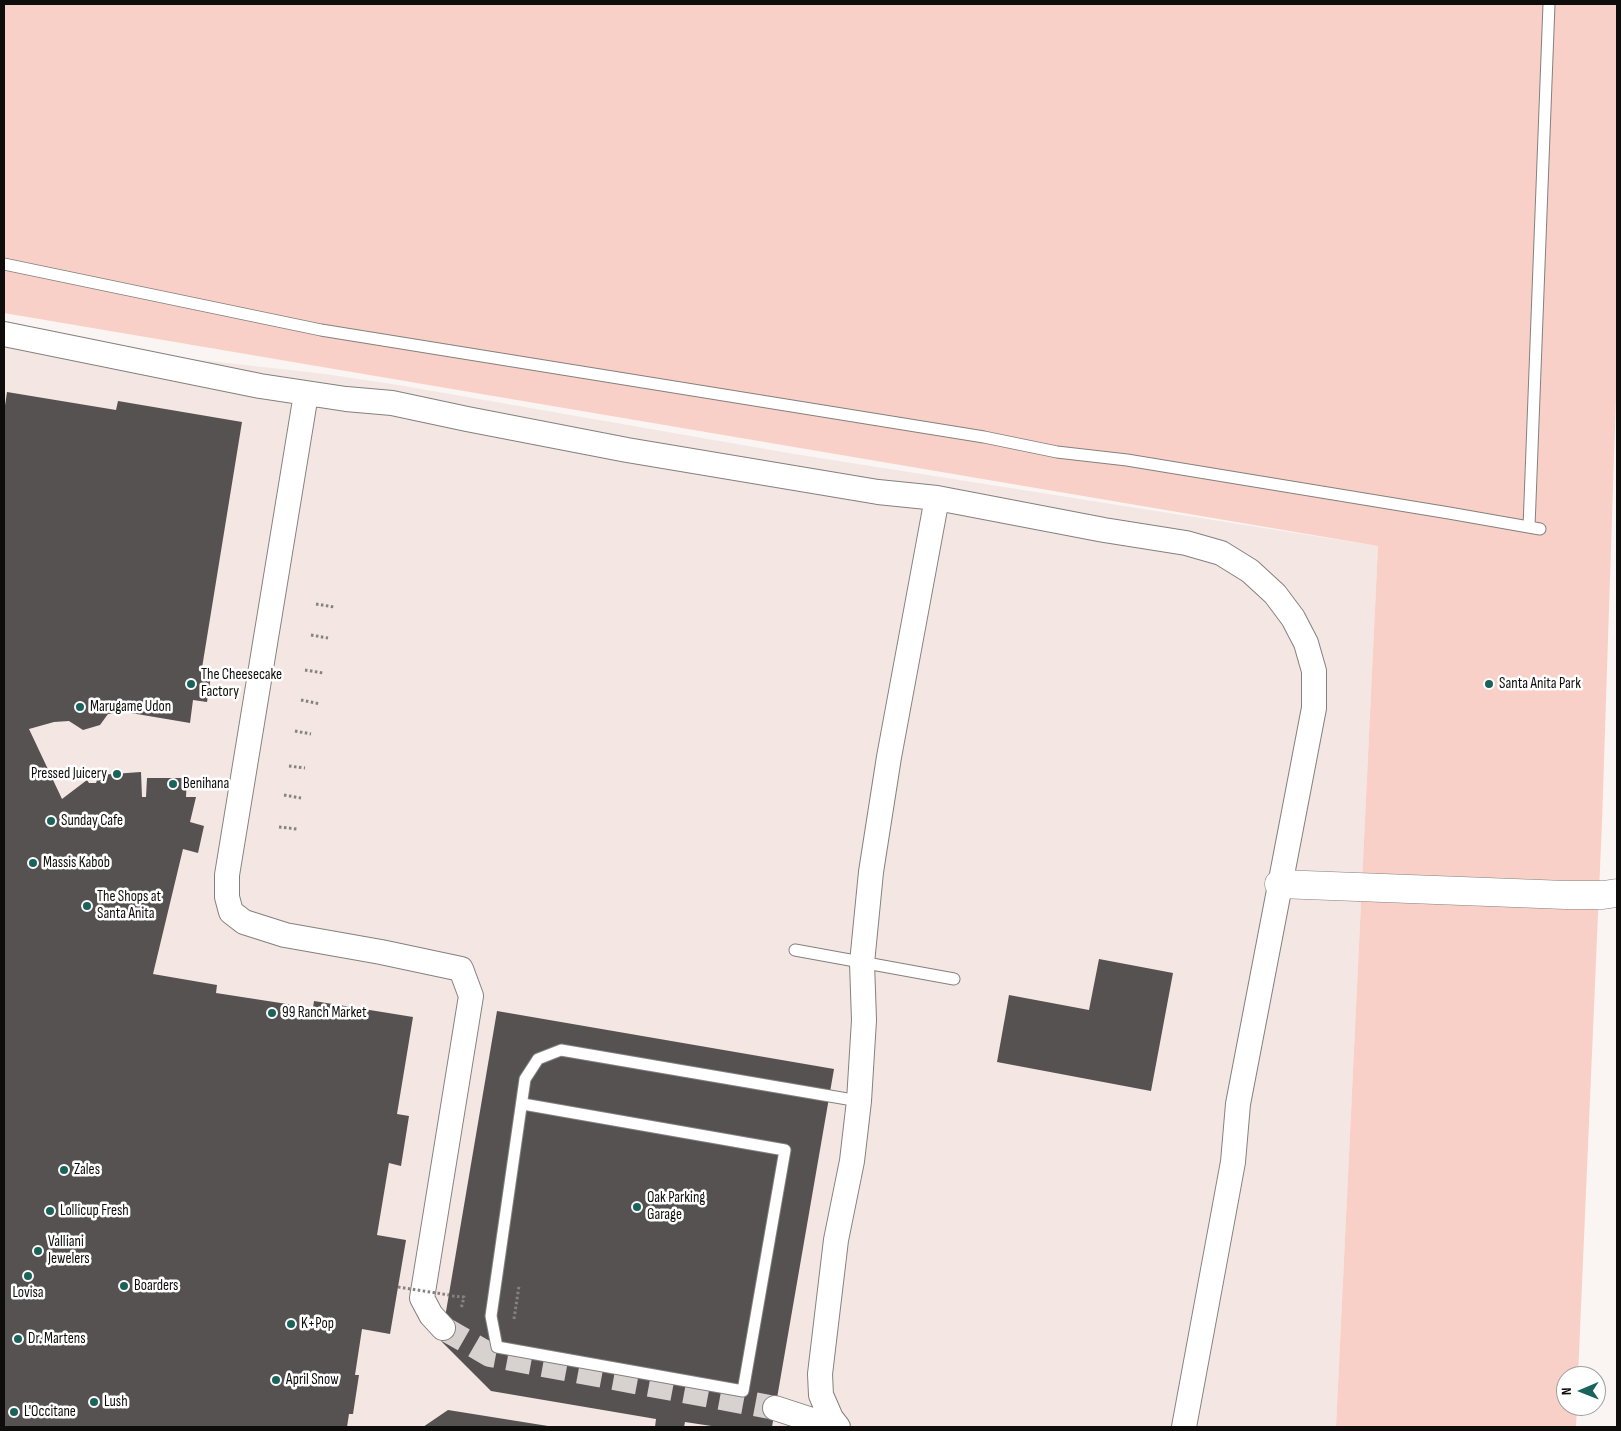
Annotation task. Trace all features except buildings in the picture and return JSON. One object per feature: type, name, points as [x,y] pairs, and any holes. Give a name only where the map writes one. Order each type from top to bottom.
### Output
[{"type":"street","points":[[4,334],[260,386],[306,394],[392,403],[627,450],[878,492],[937,498],[1104,530],[1186,543],[1221,553],[1250,571],[1275,594],[1293,618],[1306,643],[1314,671],[1314,708],[1238,1104],[1233,1162],[1184,1427]]},
{"type":"street","points":[[306,394],[227,875],[227,897],[231,912],[244,922],[285,935],[381,952],[461,969],[471,996],[422,1298],[431,1315],[443,1328]]},
{"type":"street","points":[[838,1427],[830,1418],[821,1395],[820,1374],[836,1240],[852,1161],[859,1101],[864,1020],[862,963],[871,872],[888,757],[937,498]]},
{"type":"street","points":[[1279,884],[1603,896],[1617,893]]},
{"type":"street","points":[[775,1408],[818,1422],[827,1427]]},
{"type":"lane","points":[[4,264],[320,330],[984,437],[1058,452],[1127,460],[1534,528],[1549,4]]},
{"type":"lane","points":[[796,950],[954,979]]},
{"type":"lane","points":[[522,1104],[785,1150],[743,1391],[497,1347],[492,1316],[498,1264],[522,1104],[526,1079],[538,1059],[561,1050],[859,1101]]},
{"type":"path","points":[[316,604],[334,607]]},
{"type":"path","points":[[311,636],[328,638]]},
{"type":"path","points":[[305,670],[323,673]]},
{"type":"path","points":[[300,700],[320,704]]},
{"type":"path","points":[[295,731],[311,734]]},
{"type":"path","points":[[290,766],[305,768]]},
{"type":"path","points":[[284,795],[301,798]]},
{"type":"path","points":[[279,827],[297,830]]},
{"type":"path","points":[[514,1319],[519,1286]]},
{"type":"path","points":[[398,1287],[464,1297],[462,1305]]},
{"type":"shaded area","name":"Santa Anita Park","points":[[4,4],[1617,4],[1617,365],[1602,822],[1578,1366],[1556,1366],[1556,1416],[1577,1416],[1576,1427],[1336,1427],[1378,546],[4,313]]},
{"type":"shaded area","points":[[4,338],[325,374],[398,385],[794,454],[1378,546],[1336,1427],[4,1427]]},
{"type":"tunnel","points":[[443,1328],[490,1355],[775,1408]]},
{"type":"place","name":"The Cheesecake Factory","points":[[191,684]]},
{"type":"place","name":"Santa Anita Park","points":[[1489,684]]},
{"type":"place","name":"Marugame Udon","points":[[80,707]]},
{"type":"place","name":"Pressed Juicery","points":[[117,774]]},
{"type":"place","name":"Benihana","points":[[173,784]]},
{"type":"place","name":"Sunday Cafe","points":[[51,821]]},
{"type":"place","name":"Massis Kabob","points":[[33,863]]},
{"type":"place","name":"The Shops at Santa Anita","points":[[87,906]]},
{"type":"place","name":"99 Ranch Market","points":[[272,1013]]},
{"type":"place","name":"Zales","points":[[64,1170]]},
{"type":"place","name":"Oak Parking Garage","points":[[637,1207]]},
{"type":"place","name":"Lollicup Fresh","points":[[50,1211]]},
{"type":"place","name":"Valliani Jewelers","points":[[38,1251]]},
{"type":"place","name":"Lovisa","points":[[28,1276]]},
{"type":"place","name":"Boarders","points":[[124,1286]]},
{"type":"place","name":"K+Pop","points":[[291,1324]]},
{"type":"place","name":"Dr. Martens","points":[[18,1339]]},
{"type":"place","name":"April Snow","points":[[276,1380]]},
{"type":"place","name":"Lush","points":[[94,1402]]},
{"type":"place","name":"L'Occitane","points":[[14,1412]]}]
